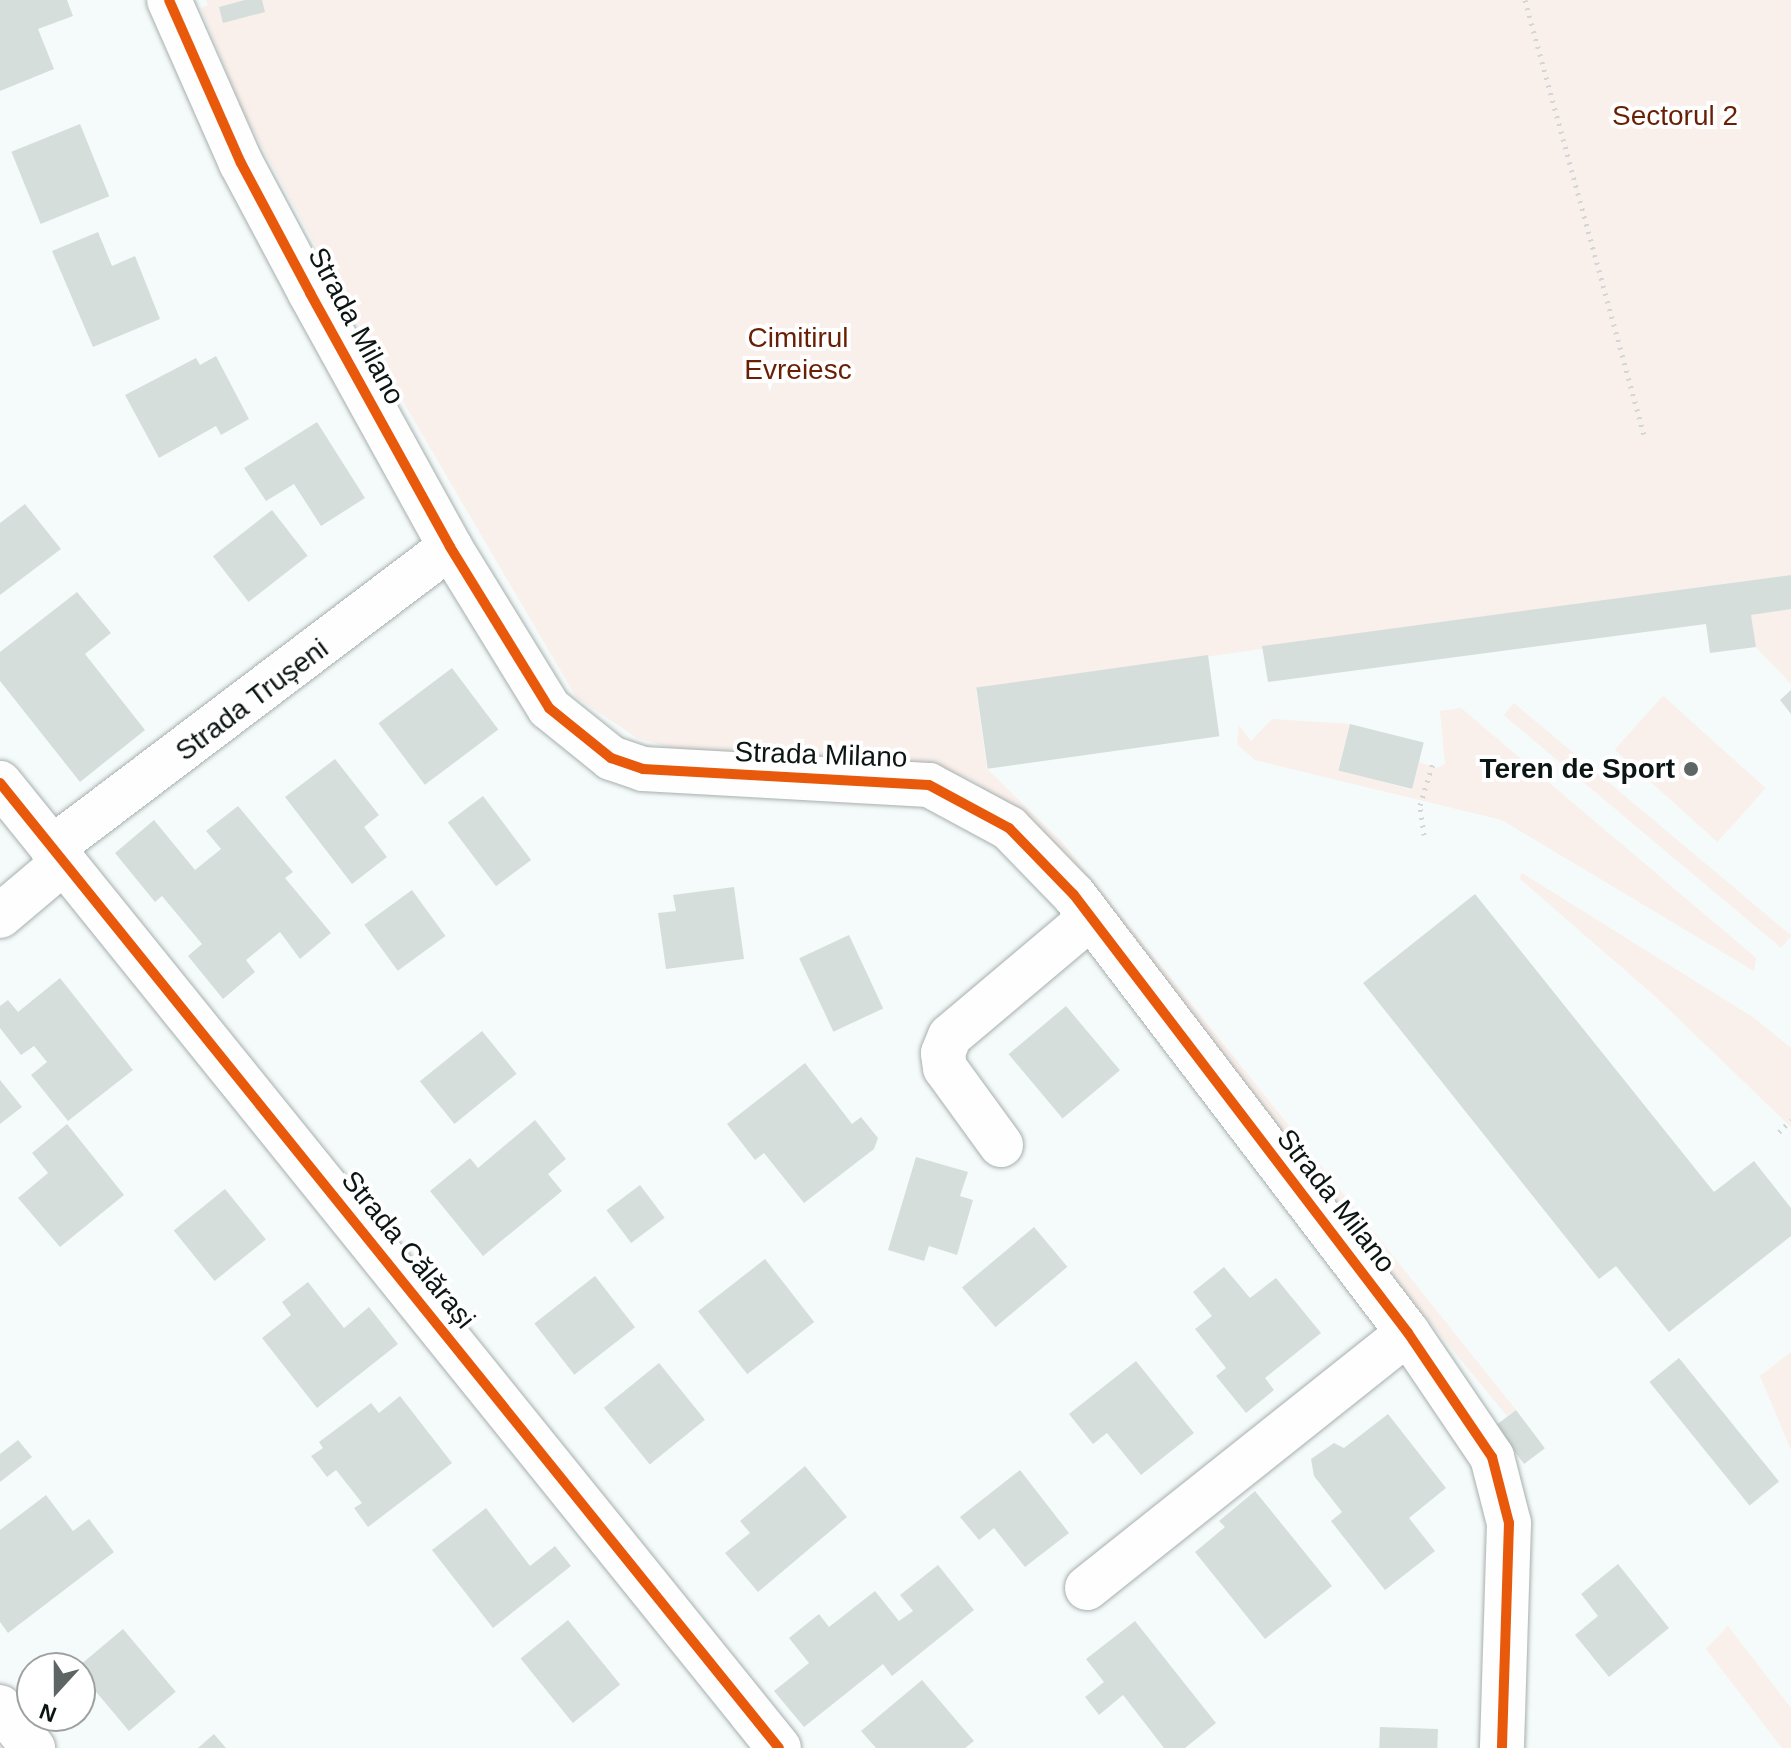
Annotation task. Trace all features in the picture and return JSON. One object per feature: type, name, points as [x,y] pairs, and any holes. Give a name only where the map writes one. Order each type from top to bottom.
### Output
[{"type":"street","name":"Strada Milano","points":[[169,0],[241,163],[450,547],[549,708],[611,758],[678,774],[862,777],[929,785],[980,808],[1009,828],[1090,918],[1408,1333],[1492,1457],[1504,1493],[1509,1523],[1502,1748]]},
{"type":"street","name":"Strada Trușeni","points":[[0,916],[58,855],[450,547]]},
{"type":"street","name":"Strada Călărași","points":[[0,783],[779,1748]]},
{"type":"street","points":[[1001,1145],[945,1068],[943,1053],[950,1036],[1090,918]]},
{"type":"street","points":[[1087,1588],[1408,1333]]},
{"type":"street","points":[[0,1707],[33,1748]]},
{"type":"path","points":[[1525,0],[1644,436]]},
{"type":"path","points":[[1424,835],[1420,805],[1433,763]]},
{"type":"path","points":[[1779,1132],[1791,1120]]},
{"type":"green space","name":"Cimitirul Evreiesc","points":[[206,0],[1791,0],[1791,575],[976,689],[987,769],[1063,843],[1516,1410],[1507,1416],[1006,805],[971,779],[931,767],[686,752],[637,738],[576,697],[367,340],[242,110],[201,8],[208,5]]},
{"type":"green space","points":[[1791,609],[1791,684],[1756,647],[1751,615]]},
{"type":"green space","name":"Teren de Sport","points":[[1663,696],[1766,788],[1717,842],[1615,750]]},
{"type":"green space","points":[[1514,703],[1791,935],[1781,948],[1504,715]]},
{"type":"green space","points":[[1461,708],[1756,958],[1754,971],[1502,820],[1255,760],[1237,744],[1239,725],[1251,741],[1272,719],[1350,724],[1338,770],[1412,790],[1419,762],[1437,768],[1445,764],[1440,711]]},
{"type":"green space","points":[[1522,873],[1754,1018],[1791,1048],[1791,1127],[1657,998],[1519,878]]},
{"type":"green space","points":[[1791,1352],[1791,1450],[1760,1376]]},
{"type":"green space","points":[[1728,1626],[1791,1708],[1791,1748],[1782,1748],[1706,1649]]},
{"type":"building","points":[[0,0],[67,0],[73,16],[38,29],[54,69],[0,91]]},
{"type":"building","points":[[245,0],[262,0],[265,12],[223,23],[219,7]]},
{"type":"building","points":[[80,124],[109,196],[41,224],[11,152]]},
{"type":"building","points":[[98,232],[112,266],[135,256],[160,319],[93,347],[52,251]]},
{"type":"building","points":[[216,356],[249,419],[221,435],[216,426],[159,458],[125,395],[196,358],[200,365]]},
{"type":"building","points":[[317,422],[365,498],[321,526],[294,484],[266,501],[244,468]]},
{"type":"building","points":[[25,504],[61,549],[0,595],[0,523]]},
{"type":"building","points":[[272,510],[308,556],[249,602],[213,556]]},
{"type":"building","points":[[1791,575],[1791,609],[1751,615],[1756,647],[1710,653],[1706,624],[1268,682],[1262,646]]},
{"type":"building","points":[[77,592],[111,633],[85,654],[145,730],[80,782],[0,681],[0,652]]},
{"type":"building","points":[[1208,655],[1219,736],[988,769],[976,688]]},
{"type":"building","points":[[452,668],[498,729],[425,785],[379,723]]},
{"type":"building","points":[[1791,690],[1791,714],[1780,700]]},
{"type":"building","points":[[1350,724],[1424,742],[1412,789],[1338,771]]},
{"type":"building","points":[[335,759],[379,815],[364,827],[387,857],[352,884],[285,797]]},
{"type":"building","points":[[483,796],[531,860],[496,886],[448,822]]},
{"type":"building","points":[[238,806],[293,872],[285,878],[331,933],[300,959],[280,932],[246,960],[255,972],[223,999],[188,956],[202,944],[162,896],[155,902],[115,853],[154,820],[195,870],[221,849],[206,831]]},
{"type":"building","points":[[734,887],[744,959],[666,969],[658,913],[676,911],[673,895]]},
{"type":"building","points":[[412,890],[446,936],[398,971],[364,925]]},
{"type":"building","points":[[1475,894],[1714,1192],[1754,1161],[1791,1208],[1791,1236],[1669,1332],[1616,1266],[1599,1279],[1363,983]]},
{"type":"building","points":[[849,935],[883,1008],[833,1032],[799,958]]},
{"type":"building","points":[[60,978],[133,1070],[68,1121],[31,1075],[47,1062],[34,1046],[21,1055],[0,1028],[0,1006],[8,1000],[18,1012]]},
{"type":"building","points":[[1066,1006],[1120,1070],[1063,1119],[1009,1054]]},
{"type":"building","points":[[482,1031],[517,1074],[454,1124],[420,1081]]},
{"type":"building","points":[[805,1063],[852,1124],[861,1117],[878,1138],[874,1149],[804,1203],[764,1153],[755,1160],[727,1124]]},
{"type":"building","points":[[0,1080],[22,1107],[0,1124]]},
{"type":"building","points":[[535,1120],[566,1159],[548,1174],[562,1191],[483,1256],[430,1191],[470,1158],[478,1168]]},
{"type":"building","points":[[67,1124],[124,1195],[60,1247],[18,1198],[48,1173],[32,1153]]},
{"type":"building","points":[[916,1157],[968,1172],[960,1196],[973,1200],[957,1255],[929,1246],[924,1261],[888,1250]]},
{"type":"building","points":[[640,1185],[665,1218],[631,1243],[606,1210]]},
{"type":"building","points":[[225,1189],[266,1240],[215,1281],[174,1231]]},
{"type":"building","points":[[1034,1227],[1067,1267],[995,1327],[962,1287]]},
{"type":"building","points":[[765,1259],[814,1322],[747,1374],[698,1311]]},
{"type":"building","points":[[1224,1267],[1250,1298],[1276,1278],[1321,1333],[1265,1378],[1274,1390],[1246,1413],[1216,1376],[1226,1368],[1195,1329],[1212,1316],[1193,1292]]},
{"type":"building","points":[[595,1276],[635,1327],[574,1375],[534,1323]]},
{"type":"building","points":[[308,1282],[344,1328],[369,1307],[398,1344],[317,1408],[262,1338],[291,1315],[282,1302]]},
{"type":"building","points":[[1679,1358],[1779,1482],[1750,1505],[1649,1382]]},
{"type":"building","points":[[1136,1361],[1194,1433],[1141,1475],[1107,1433],[1093,1444],[1069,1414]]},
{"type":"building","points":[[659,1363],[705,1420],[650,1464],[604,1408]]},
{"type":"building","points":[[400,1396],[452,1463],[368,1527],[354,1508],[362,1503],[336,1470],[327,1477],[311,1456],[323,1448],[319,1442],[371,1403],[379,1413]]},
{"type":"building","points":[[1516,1410],[1545,1448],[1524,1464],[1495,1426]]},
{"type":"building","points":[[1388,1414],[1446,1488],[1409,1518],[1435,1551],[1385,1590],[1331,1521],[1342,1512],[1314,1476],[1311,1459],[1334,1443],[1344,1448]]},
{"type":"building","points":[[18,1440],[32,1457],[0,1482],[0,1454]]},
{"type":"building","points":[[805,1466],[847,1517],[758,1592],[725,1553],[750,1533],[740,1521]]},
{"type":"building","points":[[1020,1470],[1069,1533],[1025,1567],[994,1528],[979,1540],[960,1517]]},
{"type":"building","points":[[1255,1491],[1332,1586],[1265,1639],[1195,1552],[1225,1527],[1219,1521]]},
{"type":"building","points":[[46,1495],[73,1531],[89,1519],[114,1552],[8,1633],[0,1622],[0,1530]]},
{"type":"building","points":[[486,1508],[530,1566],[555,1546],[571,1566],[493,1628],[432,1550]]},
{"type":"building","points":[[1618,1564],[1669,1628],[1609,1677],[1575,1635],[1598,1616],[1581,1594]]},
{"type":"building","points":[[938,1565],[974,1610],[892,1676],[883,1664],[804,1727],[774,1691],[809,1663],[789,1638],[819,1614],[829,1627],[875,1591],[899,1621],[913,1611],[900,1595]]},
{"type":"building","points":[[568,1620],[620,1685],[573,1723],[521,1658]]},
{"type":"building","points":[[1135,1621],[1216,1723],[1185,1748],[1164,1748],[1123,1695],[1099,1715],[1085,1697],[1104,1682],[1086,1659]]},
{"type":"building","points":[[123,1629],[176,1692],[129,1731],[96,1692],[96,1652]]},
{"type":"building","points":[[922,1680],[974,1741],[965,1748],[876,1748],[861,1731]]},
{"type":"building","points":[[1380,1727],[1438,1729],[1437,1748],[1379,1748]]},
{"type":"building","points":[[214,1734],[226,1748],[198,1748]]},
{"type":"cycle path","points":[[169,0],[241,163],[310,293],[450,547],[549,708],[611,758],[643,769],[929,785],[1009,828],[1074,895],[1408,1333],[1492,1457],[1509,1523],[1502,1748]]},
{"type":"cycle path","points":[[0,783],[779,1748]]},
{"type":"place","name":"Teren de Sport","points":[[1691,769]]},
{"type":"park label","name":"Sectorul 2","points":[[1675,116]]}]
